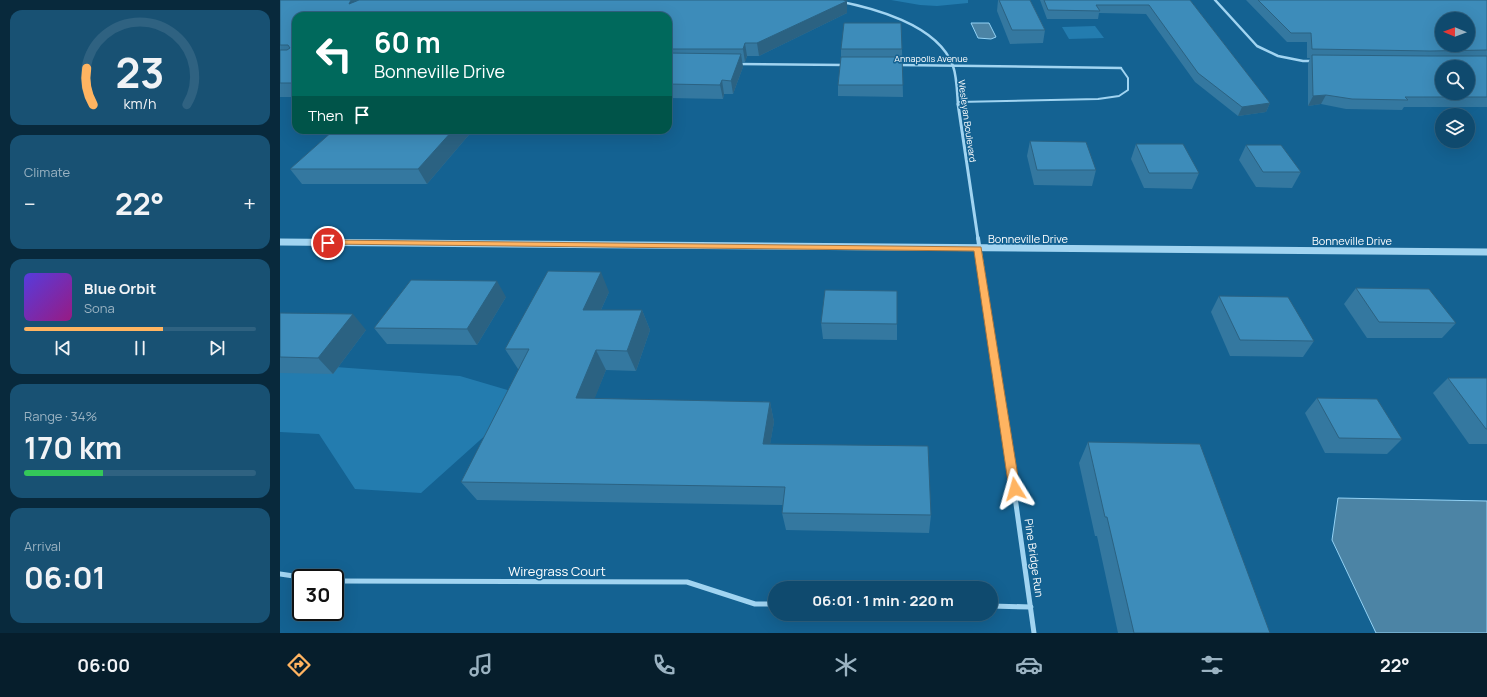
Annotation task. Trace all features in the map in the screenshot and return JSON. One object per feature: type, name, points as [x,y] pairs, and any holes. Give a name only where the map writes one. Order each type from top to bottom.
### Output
[{"type":"street","name":"Wesleyan Boulevard","points":[[832,0],[860,5],[892,15],[927,34],[942,46],[952,66],[978,249]]},
{"type":"street","points":[[1215,0],[1257,46],[1278,56],[1303,61],[1318,61]]},
{"type":"street","points":[[731,64],[850,65]]},
{"type":"street","name":"Annapolis Avenue","points":[[897,65],[1122,68]]},
{"type":"street","name":"Bonneville Drive","points":[[280,242],[978,249],[1487,252]]},
{"type":"street","name":"Pine Bridge Run","points":[[978,249],[1013,474],[1034,633]]},
{"type":"street","points":[[280,574],[292,576]]},
{"type":"street","name":"Wiregrass Court","points":[[344,581],[687,582],[755,604],[768,604]]},
{"type":"street","points":[[998,606],[1031,607]]},
{"type":"lane","points":[[958,102],[1098,99],[1119,96],[1128,90],[1128,78],[1122,68]]},
{"type":"shaded area","points":[[891,0],[968,0],[968,3],[937,6],[920,5]]},
{"type":"shaded area","points":[[971,23],[989,23],[996,37],[991,39],[978,38]]},
{"type":"shaded area","points":[[1095,26],[1104,38],[1069,39],[1062,27]]},
{"type":"shaded area","points":[[280,363],[460,376],[542,400],[508,415],[421,493],[355,489],[319,434],[280,432]]},
{"type":"shaded area","points":[[1338,498],[1487,501],[1487,633],[1376,633],[1332,540]]},
{"type":"building","points":[[280,0],[351,0],[349,4],[359,0],[847,1],[757,43],[745,43],[743,49],[672,49],[672,12],[292,12],[292,83],[280,83],[280,50],[287,50],[290,48],[288,45],[280,45]]},
{"type":"building","points":[[999,0],[1030,0],[1045,30],[1012,30]]},
{"type":"building","points":[[1044,0],[1190,0],[1270,103],[1242,107],[1198,73],[1149,5],[1096,5],[1100,11],[1048,10]]},
{"type":"building","points":[[1258,0],[1487,0],[1487,50],[1475,50],[1475,12],[1435,12],[1435,51],[1312,49],[1311,33],[1291,33]]},
{"type":"building","points":[[844,23],[901,23],[902,49],[841,49]]},
{"type":"building","points":[[672,53],[741,54],[731,81],[722,80],[720,85],[672,84]]},
{"type":"building","points":[[1312,55],[1487,56],[1487,97],[1475,97],[1475,60],[1435,60],[1435,97],[1405,97],[1408,100],[1352,99],[1326,95],[1313,96]]},
{"type":"building","points":[[841,57],[902,57],[903,85],[838,85]]},
{"type":"building","points":[[329,134],[449,134],[418,169],[290,169]]},
{"type":"building","points":[[1030,141],[1086,142],[1096,170],[1037,170]]},
{"type":"building","points":[[1136,144],[1183,144],[1199,173],[1149,173]]},
{"type":"building","points":[[1246,145],[1281,145],[1301,172],[1263,172]]},
{"type":"building","points":[[548,271],[601,272],[583,310],[642,310],[627,351],[596,350],[576,398],[770,402],[763,444],[928,446],[931,515],[782,513],[785,487],[461,482],[529,349],[505,349]]},
{"type":"building","points":[[411,280],[497,281],[467,329],[374,328]]},
{"type":"building","points":[[1356,288],[1429,289],[1456,323],[1379,322]]},
{"type":"building","points":[[825,290],[897,291],[897,324],[821,323]]},
{"type":"building","points":[[1219,296],[1288,297],[1314,341],[1240,340]]},
{"type":"building","points":[[280,313],[353,314],[318,358],[280,357]]},
{"type":"building","points":[[1448,378],[1487,378],[1487,429],[1486,429]]},
{"type":"building","points":[[1317,398],[1377,399],[1402,439],[1339,438]]},
{"type":"building","points":[[1088,442],[1200,444],[1270,633],[1134,633]]},
{"type":"route","points":[[328,243],[978,249],[1015,489]]}]
